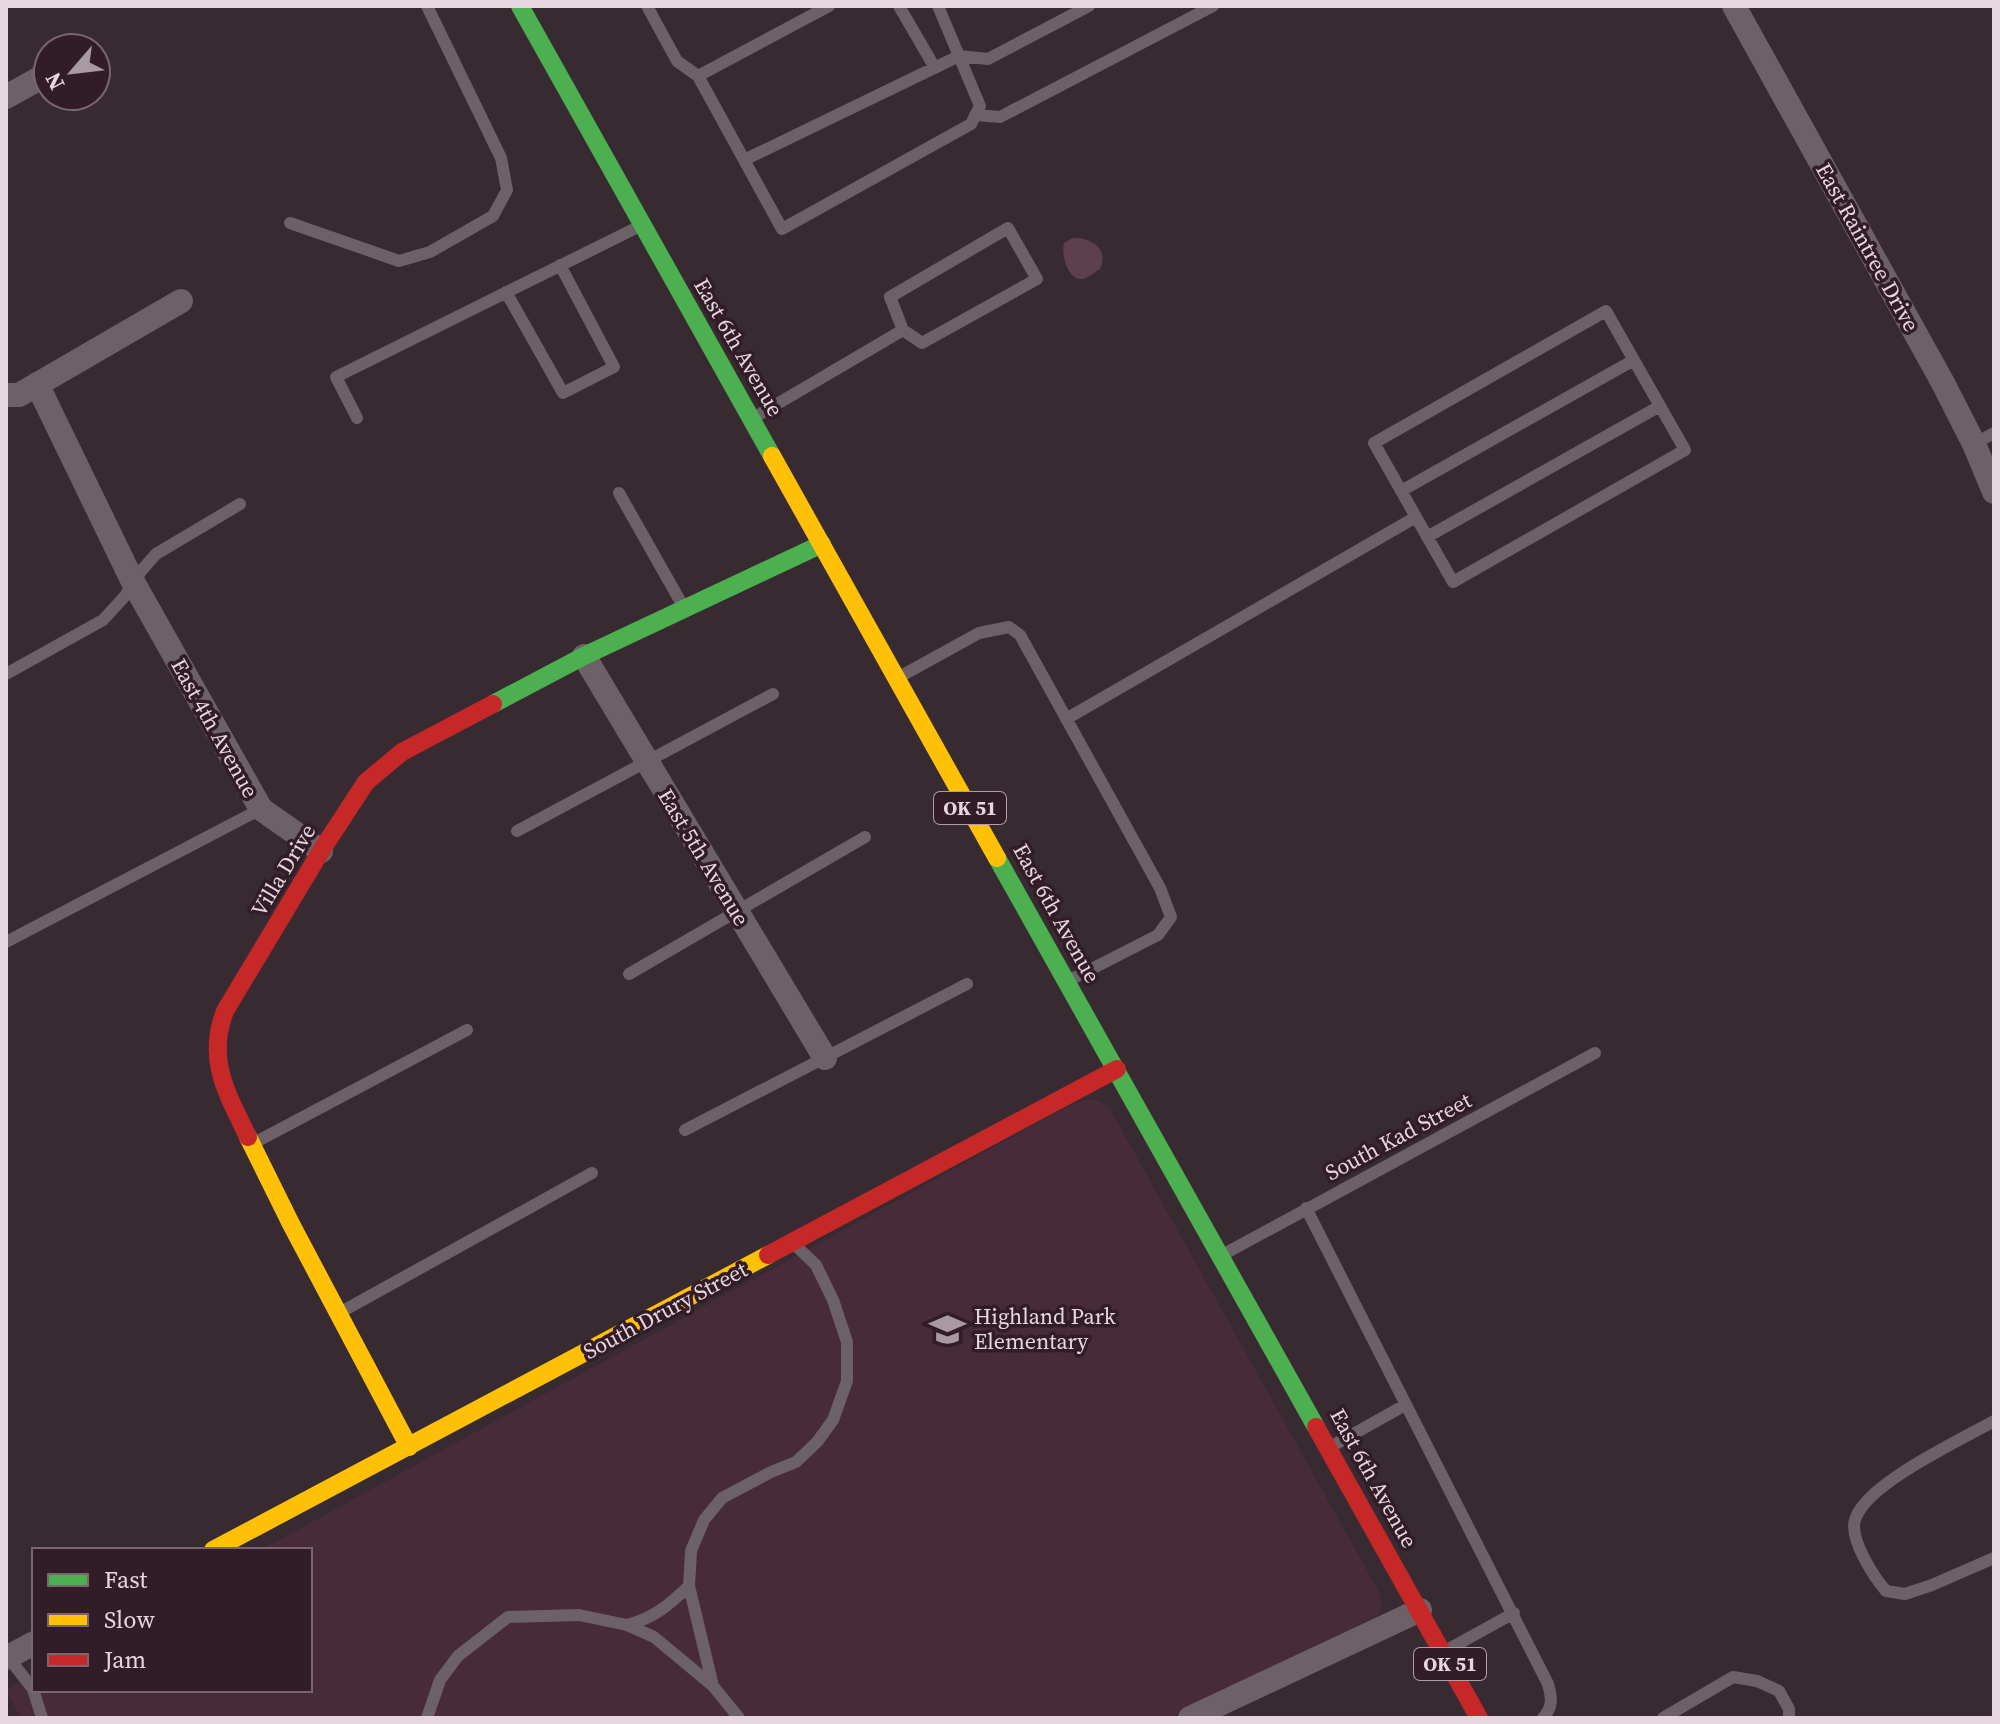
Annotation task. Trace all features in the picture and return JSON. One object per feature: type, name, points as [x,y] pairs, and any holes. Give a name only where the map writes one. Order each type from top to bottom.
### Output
[{"type":"street","name":"East 6th Avenue","points":[[520,6],[1444,1651],[1470,1715]]},
{"type":"street","name":"East Raintree Drive","points":[[1734,6],[1943,383],[1984,438],[1994,492]]},
{"type":"street","points":[[6,97],[32,83]]},
{"type":"street","points":[[6,395],[19,395],[181,301]]},
{"type":"street","name":"East 4th Avenue","points":[[37,384],[133,582],[261,809],[321,851]]},
{"type":"street","name":"Villa Drive","points":[[409,1447],[226,1091],[216,1056],[217,1032],[225,1011],[366,782],[402,752],[584,656],[822,544]]},
{"type":"street","name":"East 5th Avenue","points":[[584,656],[825,1058]]},
{"type":"street","name":"South Drury Street","points":[[217,1548],[1117,1069]]},
{"type":"street","points":[[1190,1718],[1420,1610]]},
{"type":"street","points":[[7,1657],[32,1644]]},
{"type":"lane","points":[[290,223],[399,261],[430,252],[493,216],[507,190],[501,158],[427,6]]},
{"type":"lane","points":[[647,6],[677,61],[698,76],[782,229],[971,124],[980,106],[938,6]]},
{"type":"lane","points":[[698,76],[829,6]]},
{"type":"lane","points":[[899,6],[935,68]]},
{"type":"lane","points":[[744,160],[959,56],[988,59],[1089,6]]},
{"type":"lane","points":[[975,115],[1000,117],[1213,6]]},
{"type":"lane","points":[[357,418],[336,377],[643,225]]},
{"type":"lane","points":[[1008,228],[1037,279],[922,343],[903,330],[890,297],[1008,228]]},
{"type":"lane","points":[[506,292],[563,393],[614,367],[560,265]]},
{"type":"lane","points":[[1606,311],[1660,406],[1685,450],[1453,582],[1374,443],[1606,311]]},
{"type":"lane","points":[[752,419],[903,330]]},
{"type":"lane","points":[[1401,491],[1634,360]]},
{"type":"lane","points":[[1427,537],[1660,406]]},
{"type":"lane","points":[[619,493],[684,609]]},
{"type":"lane","points":[[6,674],[103,620],[156,554],[240,504]]},
{"type":"lane","points":[[1066,719],[1416,517]]},
{"type":"lane","points":[[897,678],[979,633],[1009,627],[1020,635],[1160,888],[1171,917],[1158,935],[1067,982]]},
{"type":"lane","points":[[517,831],[773,694]]},
{"type":"lane","points":[[6,942],[261,809]]},
{"type":"lane","points":[[629,974],[865,837]]},
{"type":"lane","points":[[685,1130],[967,984]]},
{"type":"lane","points":[[252,1144],[467,1030]]},
{"type":"lane","name":"South Kad Street","points":[[1221,1256],[1595,1053]]},
{"type":"lane","points":[[339,1314],[592,1173]]},
{"type":"lane","points":[[1306,1208],[1548,1684],[1552,1698],[1549,1711],[1543,1718]]},
{"type":"lane","points":[[713,1686],[689,1586],[691,1551],[704,1520],[722,1498],[796,1462],[817,1442],[833,1420],[847,1381],[847,1342],[833,1300],[816,1265],[792,1241]]},
{"type":"lane","points":[[1329,1447],[1405,1405]]},
{"type":"lane","points":[[1994,1421],[1891,1479],[1867,1501],[1854,1520],[1871,1573],[1886,1591],[1905,1594],[1994,1558]]},
{"type":"lane","points":[[627,1625],[645,1621],[661,1612],[689,1586]]},
{"type":"lane","points":[[1444,1651],[1514,1613]]},
{"type":"lane","points":[[427,1718],[440,1680],[458,1656],[508,1617],[579,1615],[627,1625],[654,1637],[713,1686],[739,1718]]},
{"type":"lane","points":[[7,1657],[32,1688]]},
{"type":"lane","points":[[1663,1718],[1733,1677],[1757,1681],[1779,1691],[1789,1709],[1789,1718]]},
{"type":"lane","points":[[34,1692],[42,1718]]},
{"type":"shaded area","points":[[1073,238],[1092,242],[1102,255],[1100,269],[1083,279],[1073,276],[1064,259],[1064,243]]},
{"type":"shaded area","name":"Highland Park Elementary","points":[[1086,1099],[1097,1100],[1109,1107],[1379,1592],[1382,1603],[1380,1613],[1368,1621],[1170,1718],[21,1718],[6,1690],[32,1675],[32,1692],[312,1692],[312,1548],[265,1548]]},
{"type":"traffic: fast","points":[[520,6],[772,456]]},
{"type":"traffic: fast","points":[[493,704],[584,656],[822,544]]},
{"type":"traffic: fast","points":[[997,858],[1316,1427]]},
{"type":"traffic: slow","points":[[772,456],[997,858]]},
{"type":"traffic: slow","points":[[248,1137],[409,1447]]},
{"type":"traffic: slow","points":[[217,1548],[768,1255]]},
{"type":"traffic: jam","points":[[248,1137],[226,1091],[218,1061],[220,1029],[225,1011],[366,782],[402,752],[493,704]]},
{"type":"traffic: jam","points":[[768,1255],[1117,1069]]},
{"type":"traffic: jam","points":[[1316,1427],[1479,1718]]},
{"type":"place","name":"Highland Park Elementary","points":[[948,1329]]}]
